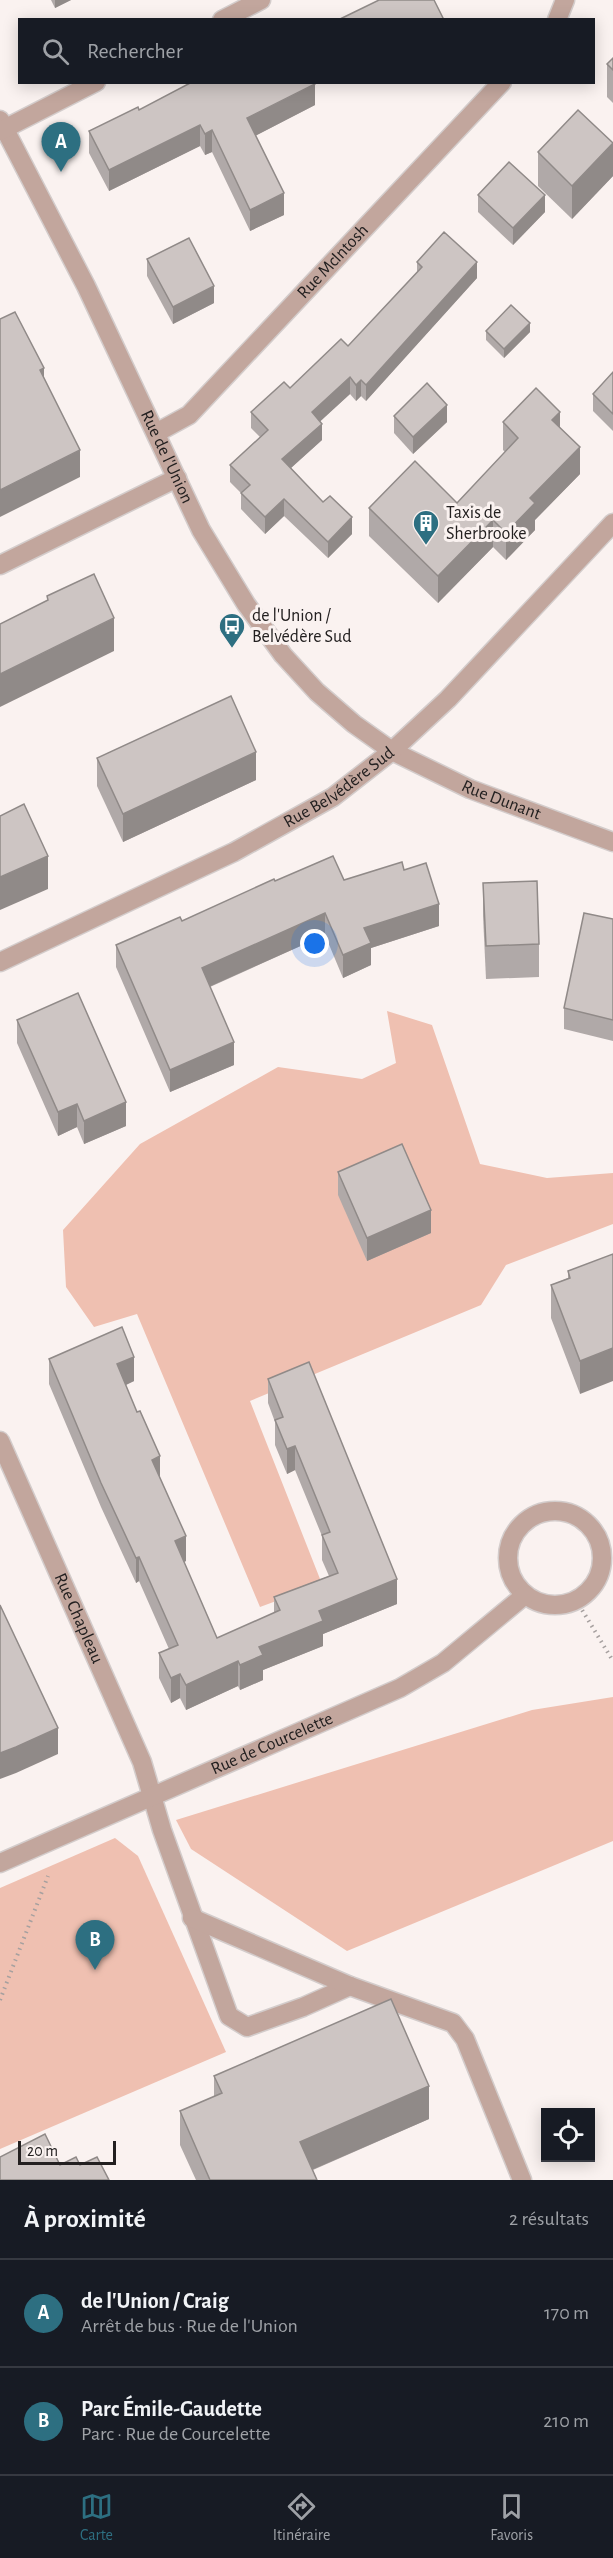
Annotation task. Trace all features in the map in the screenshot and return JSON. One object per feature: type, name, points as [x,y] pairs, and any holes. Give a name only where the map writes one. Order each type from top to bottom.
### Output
[{"type":"street","points":[[226,18],[261,0]]},
{"type":"street","points":[[558,18],[566,0]]},
{"type":"street","points":[[1,127],[92,84]]},
{"type":"street","name":"Rue McIntosh","points":[[156,433],[189,415],[500,84]]},
{"type":"street","name":"Rue de l'Union","points":[[1,127],[86,286],[201,530],[246,604],[283,655],[316,692],[354,724],[393,751]]},
{"type":"street","points":[[0,565],[177,478]]},
{"type":"street","name":"Rue Belvédère Sud","points":[[0,962],[234,852],[333,797],[393,751],[448,699],[613,523]]},
{"type":"street","name":"Rue Dunant","points":[[393,751],[471,789],[613,842]]},
{"type":"street","name":"Rue Chapleau","points":[[0,1441],[142,1762],[150,1797],[229,2016],[247,2027],[303,2007],[350,1986]]},
{"type":"street","points":[[549,1511],[564,1512],[579,1517],[591,1527],[598,1539],[602,1553],[601,1568],[588,1592],[576,1600],[563,1605],[550,1605],[525,1595],[515,1583],[508,1569],[507,1553],[512,1538],[521,1524],[534,1515],[549,1511]]},
{"type":"street","name":"Rue de Courcelette","points":[[0,1863],[400,1688],[443,1662],[525,1595]]},
{"type":"street","points":[[192,1918],[350,1986],[453,2023],[465,2039],[522,2180]]},
{"type":"path","points":[[576,1600],[613,1660]]},
{"type":"path","points":[[0,2000],[48,1876]]},
{"type":"shaded area","points":[[387,1011],[432,1025],[480,1164],[547,1178],[613,1173],[613,1224],[506,1265],[481,1305],[250,1401],[322,1584],[260,1607],[137,1314],[94,1327],[66,1287],[63,1230],[140,1144],[278,1067],[362,1079],[396,1063]]},
{"type":"shaded area","points":[[613,1697],[613,1841],[347,1951],[191,1849],[176,1820],[532,1710]]},
{"type":"shaded area","points":[[115,1838],[138,1856],[226,2052],[0,2149],[0,1888]]},
{"type":"building","points":[[379,0],[434,0],[443,18],[342,18]]},
{"type":"building","points":[[613,58],[613,70],[607,64]]},
{"type":"building","points":[[188,84],[315,84],[247,118],[284,193],[250,210],[212,130],[205,134],[200,125],[109,170],[89,131],[138,107],[139,110]]},
{"type":"building","points":[[578,110],[613,143],[572,186],[538,152]]},
{"type":"building","points":[[509,162],[545,195],[513,228],[478,195]]},
{"type":"building","points":[[444,232],[477,262],[366,385],[361,380],[356,385],[350,377],[312,412],[322,424],[282,459],[323,502],[330,496],[352,517],[328,542],[284,499],[265,517],[241,493],[250,485],[230,465],[268,430],[251,412],[284,382],[290,388],[341,339],[348,346],[422,267],[417,262]]},
{"type":"building","points":[[189,238],[214,286],[173,307],[147,259]]},
{"type":"building","points":[[511,305],[530,323],[504,349],[486,331]]},
{"type":"building","points":[[15,312],[44,368],[40,370],[80,450],[0,490],[0,319]]},
{"type":"building","points":[[613,372],[613,414],[593,394]]},
{"type":"building","points":[[427,383],[447,405],[413,437],[394,416]]},
{"type":"building","points":[[536,388],[560,412],[552,420],[580,447],[530,498],[535,503],[506,533],[493,520],[438,576],[369,508],[415,461],[457,503],[518,438],[503,422]]},
{"type":"building","points":[[94,574],[114,618],[0,674],[0,624],[48,600],[47,596]]},
{"type":"building","points":[[231,696],[256,752],[123,814],[97,758]]},
{"type":"building","points":[[24,804],[48,856],[0,877],[0,816]]},
{"type":"building","points":[[333,856],[344,880],[402,862],[404,870],[426,863],[439,904],[364,928],[371,943],[343,955],[325,913],[202,968],[234,1042],[170,1070],[116,945],[180,917],[182,921],[274,879],[275,881]]},
{"type":"building","points":[[537,881],[539,944],[486,946],[483,883]]},
{"type":"building","points":[[584,913],[613,919],[613,1020],[564,1008]]},
{"type":"building","points":[[78,993],[126,1102],[84,1121],[77,1104],[58,1112],[17,1020]]},
{"type":"building","points":[[402,1144],[431,1210],[367,1238],[338,1172]]},
{"type":"building","points":[[613,1254],[613,1348],[580,1361],[551,1285],[570,1278],[568,1271]]},
{"type":"building","points":[[122,1327],[134,1357],[117,1364],[137,1412],[140,1411],[160,1456],[152,1460],[186,1536],[175,1541],[217,1638],[280,1610],[274,1597],[338,1573],[322,1535],[330,1532],[295,1446],[287,1449],[275,1420],[283,1417],[268,1379],[309,1362],[397,1579],[319,1611],[323,1621],[259,1647],[263,1655],[240,1665],[238,1661],[186,1685],[180,1674],[171,1678],[159,1653],[178,1645],[139,1557],[136,1558],[101,1483],[49,1359]]},
{"type":"building","points":[[0,1605],[58,1728],[0,1753]]},
{"type":"building","points":[[391,1999],[429,2086],[300,2142],[317,2180],[210,2180],[180,2111],[222,2093],[214,2076]]},
{"type":"building","points":[[45,2134],[60,2165],[76,2157],[80,2165],[97,2157],[109,2180],[0,2180],[0,2157]]},
{"type":"place","name":"de l'Union / Craig","points":[[61,172]]},
{"type":"place","name":"Taxis de Sherbrooke","points":[[426,546]]},
{"type":"place","name":"de l'Union / Belvédère Sud","points":[[232,649]]},
{"type":"place","name":"Parc Émile-Gaudette","points":[[95,1970]]}]
